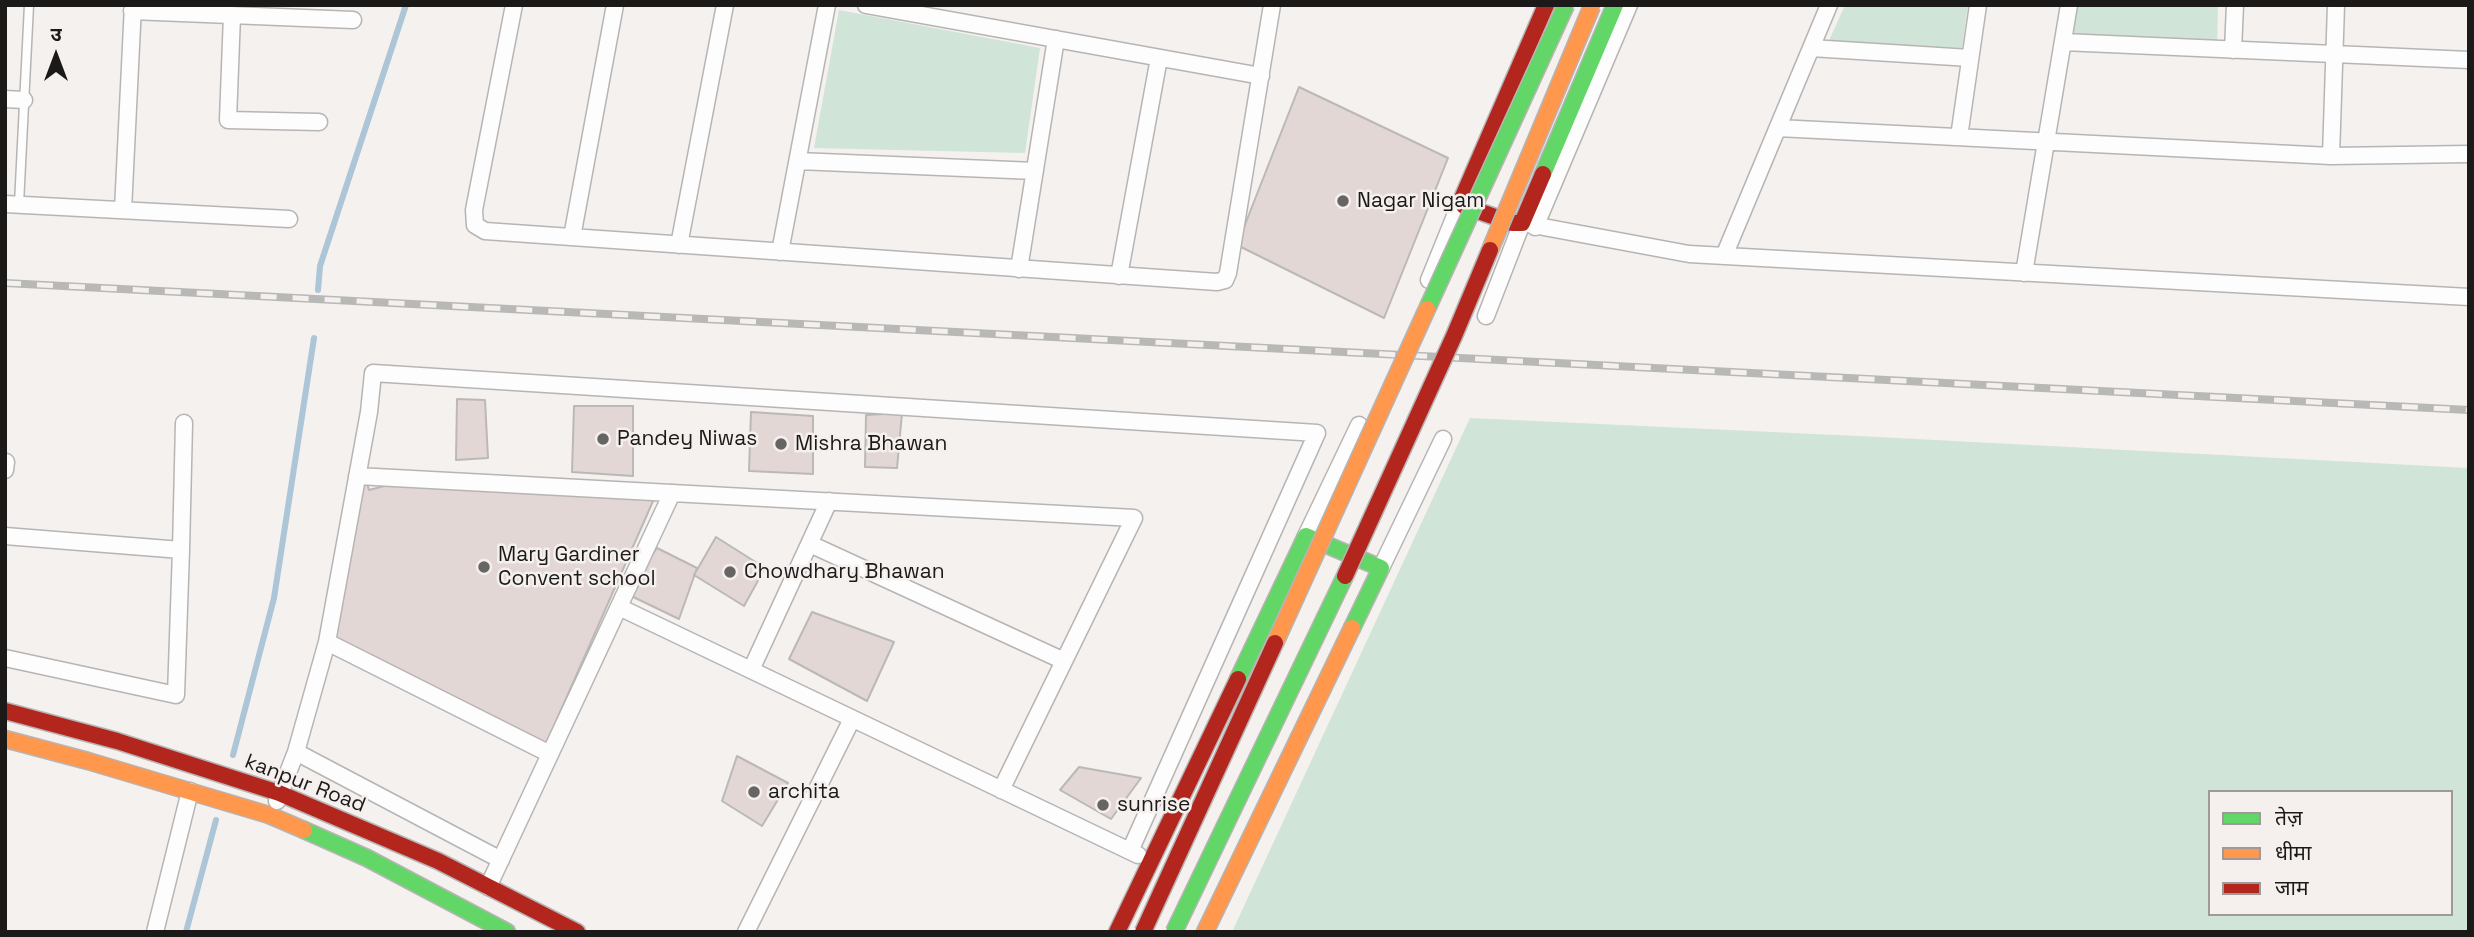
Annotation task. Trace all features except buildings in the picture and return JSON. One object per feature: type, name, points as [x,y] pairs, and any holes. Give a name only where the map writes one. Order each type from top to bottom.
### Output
[{"type":"street","points":[[514,5],[474,211],[475,225],[485,231],[1217,282],[1225,280],[1228,273],[1272,5]]},
{"type":"street","points":[[572,237],[615,5]]},
{"type":"street","points":[[679,245],[725,5]]},
{"type":"street","points":[[780,252],[827,5]]},
{"type":"street","points":[[1420,302],[1546,5]]},
{"type":"street","points":[[1143,932],[1566,5]]},
{"type":"street","points":[[1174,932],[1326,617],[1454,336],[1593,5]]},
{"type":"street","points":[[1724,256],[1829,5]]},
{"type":"street","points":[[1959,137],[1978,5]]},
{"type":"street","points":[[2024,273],[2069,5]]},
{"type":"street","points":[[2234,50],[2235,5]]},
{"type":"street","points":[[2331,156],[2336,5]]},
{"type":"street","points":[[877,6],[1261,76]]},
{"type":"street","points":[[1486,316],[1528,225],[1615,6]]},
{"type":"street","points":[[123,211],[132,8],[353,20]]},
{"type":"street","points":[[232,15],[228,120],[319,122]]},
{"type":"street","points":[[1020,269],[1056,39]]},
{"type":"street","points":[[2063,42],[2469,60]]},
{"type":"street","points":[[1811,48],[1970,58]]},
{"type":"street","points":[[1119,275],[1158,58]]},
{"type":"street","points":[[5,99],[24,100]]},
{"type":"street","points":[[1778,128],[2331,156],[2469,154]]},
{"type":"street","points":[[797,161],[1035,171]]},
{"type":"street","points":[[1461,201],[1464,206],[1512,223],[1689,254],[2469,297]]},
{"type":"street","points":[[12,204],[289,219]]},
{"type":"street","points":[[272,816],[296,752],[327,642],[369,412],[373,373],[1317,433],[1130,851]]},
{"type":"street","points":[[5,658],[176,695],[184,423]]},
{"type":"street","points":[[1117,932],[1359,425]]},
{"type":"street","points":[[1205,932],[1443,439]]},
{"type":"street","points":[[5,470],[6,462]]},
{"type":"street","points":[[357,476],[1134,518],[1001,790]]},
{"type":"street","points":[[488,887],[672,492]]},
{"type":"street","points":[[751,670],[829,501]]},
{"type":"street","points":[[5,536],[181,550]]},
{"type":"street","points":[[1306,536],[1381,568]]},
{"type":"street","points":[[810,544],[1064,661]]},
{"type":"street","points":[[619,607],[1150,862]]},
{"type":"street","points":[[327,642],[550,754]]},
{"type":"street","name":"kanpur Road","points":[[5,710],[117,741],[279,793],[438,862],[488,887],[551,926],[577,932]]},
{"type":"street","points":[[746,932],[852,719]]},
{"type":"street","points":[[5,739],[190,790],[272,816],[366,858],[507,932]]},
{"type":"street","points":[[296,752],[501,860]]},
{"type":"street","points":[[155,932],[190,790]]},
{"type":"lane","points":[[12,204],[24,100],[29,5]]},
{"type":"green space","points":[[1845,5],[1968,5],[1962,48],[1828,43]]},
{"type":"green space","points":[[2077,5],[2218,5],[2217,47],[2071,41]]},
{"type":"green space","points":[[839,10],[1040,48],[1025,153],[814,148]]},
{"type":"green space","points":[[1470,418],[2469,468],[2469,932],[1232,932]]},
{"type":"waterway","points":[[318,290],[320,266],[406,5]]},
{"type":"waterway","points":[[233,755],[274,598],[314,338]]},
{"type":"waterway","points":[[186,932],[216,820]]},
{"type":"railway","points":[[5,283],[2469,410]]},
{"type":"traffic: fast","points":[[1427,309],[1566,5]]},
{"type":"traffic: fast","points":[[1543,174],[1615,5]]},
{"type":"traffic: fast","points":[[1238,679],[1306,536],[1381,568],[1352,628]]},
{"type":"traffic: fast","points":[[1174,932],[1345,576]]},
{"type":"traffic: fast","points":[[304,830],[367,858],[507,932]]},
{"type":"traffic: slow","points":[[1490,250],[1592,6]]},
{"type":"traffic: slow","points":[[1275,643],[1427,309]]},
{"type":"traffic: slow","points":[[1205,932],[1352,628]]},
{"type":"traffic: slow","points":[[5,739],[269,815],[304,830]]},
{"type":"traffic: jam","points":[[1543,174],[1522,223],[1512,223],[1464,206],[1461,201],[1546,5]]},
{"type":"traffic: jam","points":[[1345,576],[1490,250]]},
{"type":"traffic: jam","points":[[1143,932],[1275,643]]},
{"type":"traffic: jam","points":[[1117,932],[1238,679]]},
{"type":"traffic: jam","points":[[5,711],[117,741],[279,793],[438,861],[577,932]]},
{"type":"place","name":"Nagar Nigam","points":[[1343,201]]},
{"type":"place","name":"Pandey Niwas","points":[[603,439]]},
{"type":"place","name":"Mishra Bhawan","points":[[781,444]]},
{"type":"place","name":"Mary Gardiner Convent school","points":[[484,567]]},
{"type":"place","name":"Chowdhary Bhawan","points":[[730,572]]},
{"type":"place","name":"archita","points":[[754,792]]},
{"type":"place","name":"sunrise","points":[[1103,805]]}]
